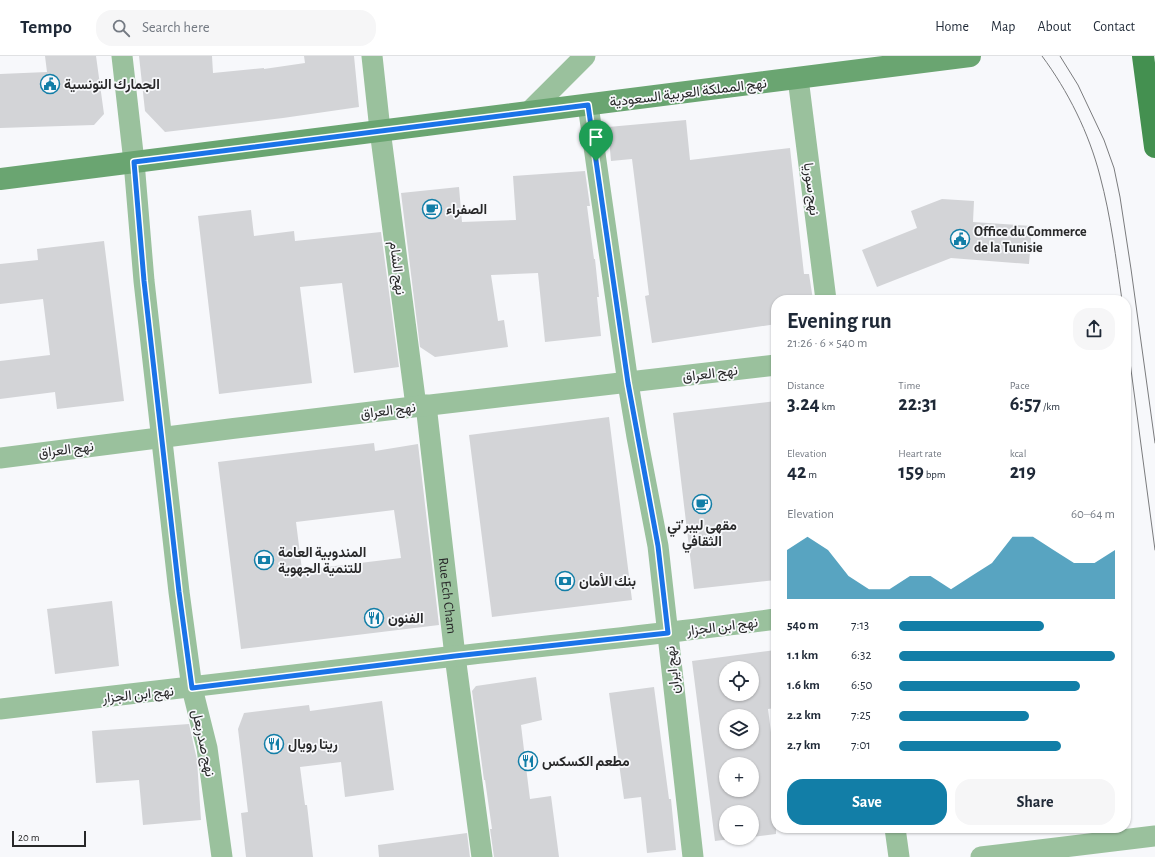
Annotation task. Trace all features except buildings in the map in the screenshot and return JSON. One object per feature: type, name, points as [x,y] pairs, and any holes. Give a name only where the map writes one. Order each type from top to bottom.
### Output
[{"type":"main road","name":"نهج المملكة العربية السعودية","points":[[0,179],[970,56]]},
{"type":"main road","points":[[1143,56],[1155,147]]},
{"type":"street","name":"نهج صدربعل","points":[[122,56],[134,162],[144,281],[179,592],[192,688],[207,748],[222,857]]},
{"type":"street","name":"نهج الشام","points":[[372,56],[380,130],[421,406]]},
{"type":"street","points":[[529,112],[585,56]]},
{"type":"street","name":"نهج سوريا","points":[[798,78],[825,295]]},
{"type":"street","name":"نهج ايران","points":[[588,105],[628,383],[658,546],[693,857]]},
{"type":"street","name":"نهج العراق","points":[[0,458],[161,437],[771,366]]},
{"type":"street","name":"Rue Ech Cham","points":[[421,406],[482,857]]},
{"type":"street","name":"نهج ابن الجزار","points":[[0,709],[192,688],[455,656],[668,633],[771,620]]},
{"type":"street","points":[[895,833],[899,857]]},
{"type":"street","points":[[981,857],[1155,836]]},
{"type":"tram line","points":[[1042,56],[1052,69],[1069,98],[1090,144],[1104,191],[1121,295]]},
{"type":"tram line","points":[[1060,56],[1078,85],[1104,140],[1114,168],[1131,269],[1155,443]]},
{"type":"tram line","points":[[1131,370],[1155,550]]},
{"type":"place","name":"الجمارك التونسية","points":[[50,84]]},
{"type":"place","name":"الصفراء","points":[[432,209]]},
{"type":"place","name":"Office du Commerce de la Tunisie","points":[[960,239]]},
{"type":"place","name":"مقهى ليبر'تي الثقافي","points":[[702,504]]},
{"type":"place","name":"المندوبية العامة للتنمية الجهوية","points":[[264,560]]},
{"type":"place","name":"بنك الأمان","points":[[565,581]]},
{"type":"place","name":"الفنون","points":[[374,618]]},
{"type":"place","name":"ريتا رويال","points":[[274,744]]},
{"type":"place","name":"مطعم الكسكس","points":[[528,761]]},
{"type":"route","points":[[588,105],[596,161],[628,383],[658,546],[668,633],[455,656],[192,688],[179,592],[144,281],[134,162],[588,105]]}]
